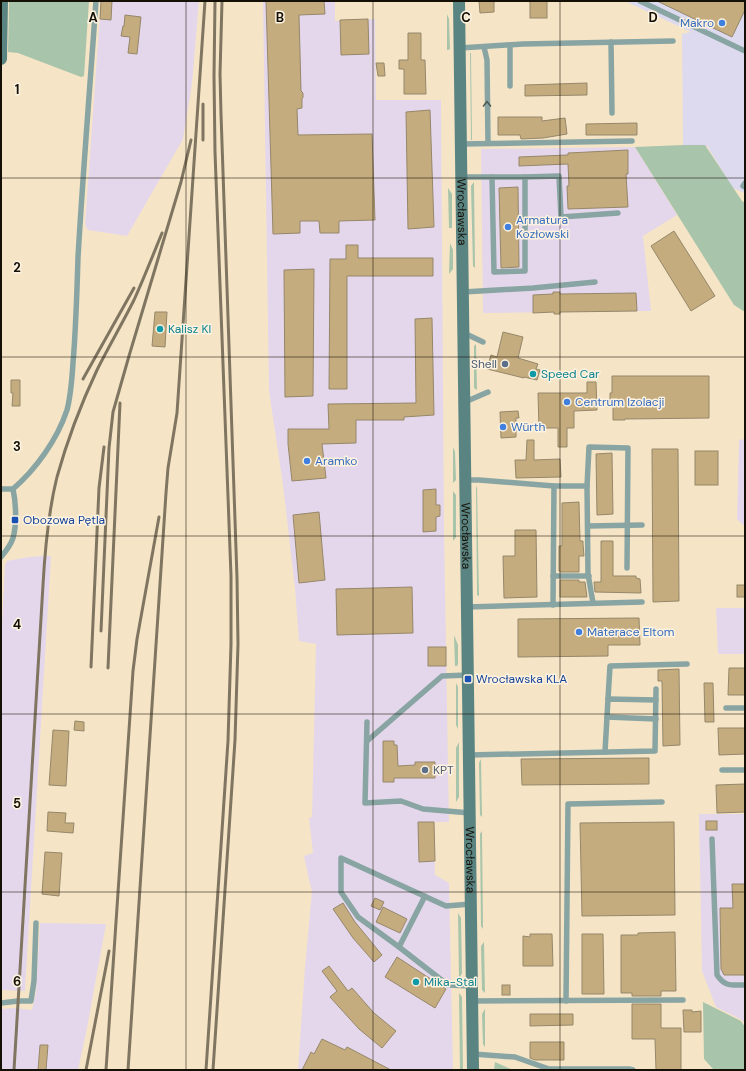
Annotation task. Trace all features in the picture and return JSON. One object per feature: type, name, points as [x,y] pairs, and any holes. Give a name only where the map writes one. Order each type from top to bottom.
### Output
[{"type":"street","points":[[1,59],[2,1]]},
{"type":"street","name":"Wrocławska","points":[[459,1],[473,1070]]},
{"type":"lane","points":[[1,489],[13,489],[29,474],[38,462],[48,448],[64,417],[69,398],[74,351],[81,211],[96,1]]},
{"type":"lane","points":[[640,1],[745,51]]},
{"type":"lane","points":[[460,48],[510,45],[673,41]]},
{"type":"lane","points":[[610,42],[612,113]]},
{"type":"lane","points":[[510,45],[510,86]]},
{"type":"lane","points":[[484,46],[487,60],[488,144]]},
{"type":"lane","points":[[461,144],[632,141]]},
{"type":"lane","points":[[461,177],[559,176],[561,217],[618,214]]},
{"type":"lane","points":[[492,177],[494,272],[525,271],[525,177]]},
{"type":"lane","points":[[745,183],[743,186],[745,187]]},
{"type":"lane","points":[[463,292],[533,288],[595,282]]},
{"type":"lane","points":[[464,332],[484,342]]},
{"type":"lane","points":[[464,402],[488,392]]},
{"type":"lane","points":[[593,604],[589,576],[587,486],[589,447],[628,448],[627,568]]},
{"type":"lane","points":[[466,480],[554,486],[587,486]]},
{"type":"lane","points":[[553,605],[554,486]]},
{"type":"lane","points":[[1,557],[11,543],[14,531],[16,508],[13,489]]},
{"type":"lane","points":[[588,526],[642,525]]},
{"type":"lane","points":[[553,576],[589,576]]},
{"type":"lane","points":[[467,607],[642,602]]},
{"type":"lane","points":[[605,752],[610,666],[687,664]]},
{"type":"lane","points":[[367,742],[442,676],[468,675]]},
{"type":"lane","points":[[469,755],[655,751],[656,689]]},
{"type":"lane","points":[[608,699],[656,700]]},
{"type":"lane","points":[[726,708],[745,708]]},
{"type":"lane","points":[[607,717],[656,719]]},
{"type":"lane","points":[[367,722],[365,803],[401,801],[423,809],[470,813]]},
{"type":"lane","points":[[722,770],[745,770]]},
{"type":"lane","points":[[566,1001],[568,804],[662,802]]},
{"type":"lane","points":[[712,838],[717,975],[722,982],[730,985],[745,985]]},
{"type":"lane","points":[[471,904],[446,906],[341,858],[341,892],[358,918],[399,947],[448,985],[472,986]]},
{"type":"lane","points":[[399,947],[425,896]]},
{"type":"lane","points":[[1,1003],[31,1001],[34,981],[36,923]]},
{"type":"lane","points":[[472,1001],[683,1000]]},
{"type":"lane","points":[[473,1054],[516,1058],[549,1069],[633,1070]]},
{"type":"shaded area","points":[[101,1],[199,1],[192,84],[183,139],[127,236],[88,230],[85,225]]},
{"type":"shaded area","points":[[263,1],[335,1],[335,21],[375,19],[376,100],[441,100],[444,531],[449,822],[434,822],[435,875],[449,883],[453,1070],[298,1070],[312,891],[304,856],[313,853],[309,818],[312,817],[316,644],[299,641],[295,588],[283,485],[269,391]]},
{"type":"shaded area","points":[[625,1],[745,1],[745,193],[733,188],[707,146],[683,145],[682,34],[691,32]]},
{"type":"shaded area","points":[[635,147],[677,215],[643,236],[651,311],[483,313],[481,149]]},
{"type":"shaded area","points":[[745,439],[745,525],[743,525],[737,519],[739,440]]},
{"type":"shaded area","points":[[51,556],[25,991],[1,990],[1,645],[5,565],[7,561]]},
{"type":"shaded area","points":[[716,608],[745,608],[745,654],[718,654]]},
{"type":"shaded area","points":[[699,814],[745,814],[745,1025],[742,1020],[716,1007],[702,971]]},
{"type":"shaded area","points":[[40,923],[106,924],[78,1070],[1,1070],[1,1009],[16,1008],[32,1010],[36,993]]},
{"type":"green space","points":[[9,1],[89,1],[84,76],[81,77],[18,53],[8,52]]},
{"type":"green space","points":[[447,14],[449,19],[450,49],[448,50],[447,50]]},
{"type":"green space","points":[[471,53],[472,140],[471,140]]},
{"type":"green space","points":[[705,145],[742,201],[745,203],[745,312],[734,305],[635,147]]},
{"type":"green space","points":[[474,182],[475,268],[473,266],[471,186]]},
{"type":"green space","points":[[448,188],[452,194],[452,228],[449,228]]},
{"type":"green space","points":[[450,243],[453,250],[453,269],[449,274]]},
{"type":"green space","points":[[476,344],[477,390],[474,388],[474,346]]},
{"type":"green space","points":[[453,447],[455,452],[456,480],[453,483]]},
{"type":"green space","points":[[477,486],[479,596],[477,595]]},
{"type":"green space","points":[[453,491],[456,495],[456,537],[453,541]]},
{"type":"green space","points":[[454,635],[458,645],[457,666],[455,666]]},
{"type":"green space","points":[[456,683],[458,687],[458,729],[456,725]]},
{"type":"green space","points":[[459,742],[459,797],[456,802],[456,748]]},
{"type":"green space","points":[[481,759],[482,817],[480,815],[479,763]]},
{"type":"green space","points":[[482,831],[483,929],[481,926],[480,834]]},
{"type":"green space","points":[[458,913],[461,918],[462,973],[459,979]]},
{"type":"green space","points":[[484,942],[485,993],[482,990],[481,946]]},
{"type":"green space","points":[[459,993],[462,997],[463,1070],[460,1070]]},
{"type":"green space","points":[[703,1002],[741,1021],[745,1027],[745,1070],[714,1070],[704,1059]]},
{"type":"green space","points":[[485,1009],[485,1047],[483,1044],[482,1014]]},
{"type":"green space","points":[[495,1062],[513,1070],[494,1070]]},
{"type":"building","points":[[101,1],[112,1],[111,20],[100,19]]},
{"type":"building","points":[[266,1],[324,1],[325,14],[299,15],[301,91],[303,93],[303,97],[302,108],[297,109],[298,135],[372,134],[375,220],[339,221],[339,233],[320,233],[319,221],[300,221],[300,233],[273,234]]},
{"type":"building","points":[[479,1],[494,1],[494,12],[480,13]]},
{"type":"building","points":[[530,1],[547,1],[547,18],[530,18]]},
{"type":"building","name":"Makro","points":[[657,1],[745,1],[745,10],[732,37]]},
{"type":"building","points":[[125,15],[141,17],[137,54],[128,53],[130,37],[121,36]]},
{"type":"building","points":[[368,19],[369,54],[341,55],[340,20]]},
{"type":"building","points":[[408,33],[421,33],[421,60],[425,60],[426,94],[404,94],[404,69],[399,69],[399,60],[408,60]]},
{"type":"building","points":[[376,63],[384,63],[385,76],[378,76]]},
{"type":"building","points":[[587,83],[587,95],[525,96],[525,85]]},
{"type":"building","points":[[430,110],[434,227],[408,229],[406,112]]},
{"type":"building","points":[[498,117],[542,117],[542,121],[565,118],[567,134],[543,138],[521,139],[520,135],[498,135]]},
{"type":"building","points":[[637,123],[637,135],[586,135],[586,124]]},
{"type":"building","points":[[628,150],[628,174],[626,174],[628,207],[568,209],[568,164],[519,166],[519,157]]},
{"type":"building","points":[[518,187],[519,267],[501,268],[499,188]]},
{"type":"building","points":[[674,231],[715,296],[691,311],[651,246]]},
{"type":"building","points":[[346,245],[358,245],[358,258],[433,258],[433,276],[347,276],[347,389],[329,389],[330,259],[346,259]]},
{"type":"building","points":[[314,269],[313,396],[285,397],[284,270]]},
{"type":"building","points":[[553,292],[560,292],[560,294],[636,293],[637,311],[560,312],[560,314],[554,314],[554,312],[533,313],[533,295],[553,294]]},
{"type":"building","name":"Kalisz Kl","points":[[155,312],[167,312],[165,347],[152,346]]},
{"type":"building","points":[[432,318],[434,415],[404,417],[404,420],[356,420],[356,443],[322,444],[326,478],[292,481],[288,429],[329,429],[328,404],[416,403],[415,319]]},
{"type":"building","points":[[503,332],[523,337],[518,358],[538,364],[536,369],[540,370],[537,380],[487,369],[491,355],[497,357]]},
{"type":"building","points":[[612,376],[709,376],[709,418],[613,420],[613,403],[610,403],[610,393],[612,393]]},
{"type":"building","points":[[11,380],[20,380],[20,406],[12,406],[13,393],[11,393]]},
{"type":"building","name":"Centrum Izolacji","points":[[587,382],[596,382],[597,410],[574,411],[574,428],[567,428],[567,447],[558,447],[558,428],[539,428],[538,393],[587,393]]},
{"type":"building","points":[[518,411],[519,418],[516,418],[516,437],[501,438],[500,412]]},
{"type":"building","points":[[527,440],[534,440],[534,460],[560,459],[561,477],[516,478],[515,460],[526,460]]},
{"type":"building","points":[[652,449],[678,449],[679,601],[653,602]]},
{"type":"building","points":[[695,451],[718,451],[718,485],[695,485]]},
{"type":"building","points":[[612,453],[613,514],[597,515],[596,454]]},
{"type":"building","points":[[436,489],[436,505],[440,505],[440,516],[436,517],[436,531],[423,532],[423,490]]},
{"type":"building","points":[[579,502],[580,541],[583,541],[584,556],[579,556],[579,572],[560,572],[559,546],[562,546],[562,503]]},
{"type":"building","points":[[319,512],[325,580],[299,583],[293,515]]},
{"type":"building","points":[[515,530],[536,530],[537,597],[504,598],[503,556],[515,556]]},
{"type":"building","points":[[601,541],[613,541],[613,576],[636,576],[636,578],[640,579],[641,593],[595,592],[594,582],[601,582]]},
{"type":"building","points":[[560,580],[579,580],[579,582],[585,582],[587,597],[560,597]]},
{"type":"building","points":[[737,585],[745,585],[745,597],[737,597]]},
{"type":"building","points":[[412,587],[413,633],[337,635],[336,589]]},
{"type":"building","name":"Materace Eltom","points":[[639,618],[640,645],[608,645],[608,656],[518,657],[518,619]]},
{"type":"building","points":[[428,647],[446,647],[446,666],[428,666]]},
{"type":"building","points":[[729,668],[745,668],[745,695],[728,695]]},
{"type":"building","points":[[679,669],[680,745],[663,746],[662,681],[658,681],[658,670]]},
{"type":"building","points":[[704,683],[713,683],[714,722],[705,722]]},
{"type":"building","points":[[75,721],[84,722],[84,731],[74,730]]},
{"type":"building","points":[[718,728],[745,728],[745,754],[719,755]]},
{"type":"building","points":[[53,730],[69,731],[66,786],[49,785]]},
{"type":"building","points":[[383,741],[394,741],[394,745],[397,745],[398,766],[415,765],[415,762],[435,762],[435,778],[394,778],[394,782],[383,782]]},
{"type":"building","points":[[649,758],[649,784],[522,785],[521,759]]},
{"type":"building","points":[[745,784],[745,812],[717,813],[716,785]]},
{"type":"building","points":[[48,812],[66,813],[65,823],[74,823],[73,833],[47,831]]},
{"type":"building","points":[[706,821],[717,821],[717,830],[706,830]]},
{"type":"building","points":[[418,822],[434,822],[435,861],[419,862]]},
{"type":"building","points":[[674,822],[675,915],[582,916],[580,823]]},
{"type":"building","points":[[45,852],[62,853],[59,896],[42,894]]},
{"type":"building","points":[[732,884],[745,884],[745,975],[724,975],[721,969],[720,908],[733,908]]},
{"type":"building","points":[[375,898],[384,902],[380,910],[371,906]]},
{"type":"building","points":[[343,903],[355,922],[382,955],[374,962],[353,938],[333,909]]},
{"type":"building","points":[[383,907],[407,919],[400,933],[376,922]]},
{"type":"building","points":[[675,932],[676,991],[661,991],[661,996],[632,996],[632,993],[621,993],[621,935]]},
{"type":"building","points":[[530,934],[552,934],[553,966],[523,966],[523,936],[530,937]]},
{"type":"building","points":[[582,934],[603,934],[604,994],[582,994]]},
{"type":"building","name":"Mika-Stal","points":[[397,957],[446,989],[435,1008],[385,977]]},
{"type":"building","points":[[329,966],[348,991],[352,988],[374,1013],[396,1031],[382,1048],[359,1029],[330,997],[337,991],[322,971]]},
{"type":"building","points":[[502,985],[510,985],[510,995],[502,995]]},
{"type":"building","points":[[632,1004],[661,1004],[661,1028],[681,1028],[681,1070],[656,1070],[655,1039],[632,1039]]},
{"type":"building","points":[[683,1010],[692,1010],[692,1012],[701,1011],[701,1032],[684,1032]]},
{"type":"building","points":[[530,1014],[573,1014],[573,1025],[530,1026]]},
{"type":"building","points":[[322,1039],[345,1050],[347,1047],[391,1070],[302,1070],[311,1052],[314,1054]]},
{"type":"building","points":[[530,1042],[564,1042],[564,1060],[535,1060],[530,1058]]},
{"type":"building","points":[[40,1045],[48,1045],[46,1070],[38,1070]]},
{"type":"railway","points":[[128,1070],[166,493],[168,468],[177,413],[205,1]]},
{"type":"railway","points":[[206,1070],[228,741],[231,644],[231,576],[215,152],[215,1]]},
{"type":"railway","points":[[213,1070],[235,740],[238,644],[220,74],[222,1]]},
{"type":"railway","points":[[203,104],[203,140]]},
{"type":"railway","points":[[101,631],[109,448],[113,412],[181,182],[191,140]]},
{"type":"railway","points":[[14,1070],[44,572],[47,531],[51,504],[61,463],[80,409],[97,370],[134,300],[162,233]]},
{"type":"railway","points":[[83,379],[134,288]]},
{"type":"railway","points":[[108,668],[120,403]]},
{"type":"railway","points":[[91,667],[99,488],[104,447]]},
{"type":"railway","points":[[106,1070],[133,671],[137,639],[159,517]]},
{"type":"railway","points":[[86,1070],[109,951]]},
{"type":"place","name":"Makro","points":[[722,23]]},
{"type":"place","name":"Armatura Kozłowski","points":[[508,227]]},
{"type":"place","name":"Kalisz Kl","points":[[160,329]]},
{"type":"place","name":"Shell","points":[[505,364]]},
{"type":"place","name":"Speed Car","points":[[533,374]]},
{"type":"place","name":"Centrum Izolacji","points":[[567,402]]},
{"type":"place","name":"Würth","points":[[503,427]]},
{"type":"place","name":"Aramko","points":[[307,461]]},
{"type":"place","name":"Obozowa Pętla","points":[[15,520]]},
{"type":"place","name":"Materace Eltom","points":[[579,632]]},
{"type":"place","name":"Wrocławska KLA","points":[[468,679]]},
{"type":"place","name":"KPT","points":[[425,770]]},
{"type":"place","name":"Mika-Stal","points":[[416,982]]}]
